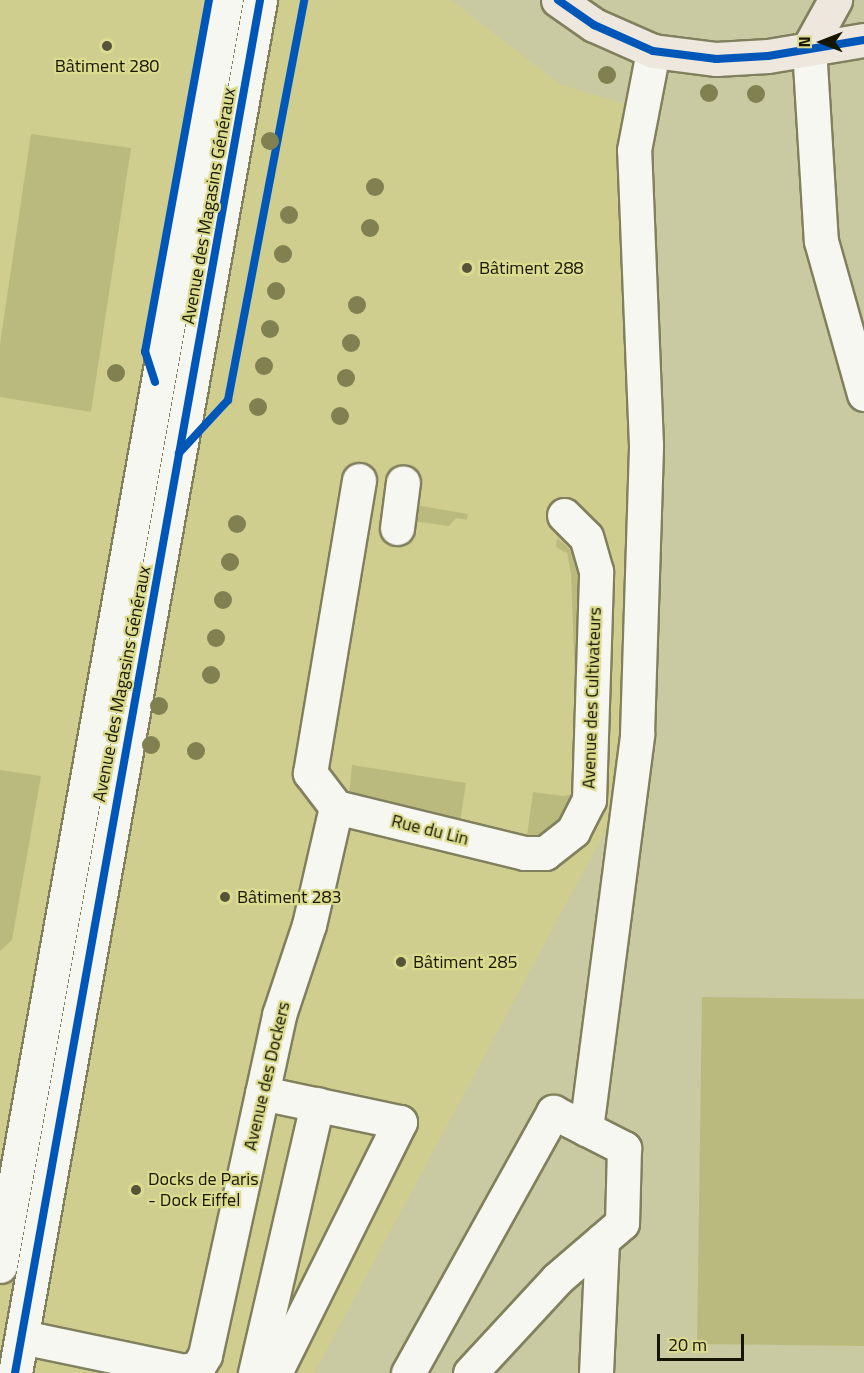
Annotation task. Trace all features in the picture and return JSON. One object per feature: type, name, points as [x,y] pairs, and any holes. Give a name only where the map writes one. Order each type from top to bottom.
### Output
[{"type":"main road","points":[[558,0],[594,25],[653,51],[716,59],[768,56],[809,47],[864,40]]},
{"type":"main road","points":[[809,47],[835,0]]},
{"type":"street","name":"Avenue des Magasins Généraux","points":[[0,1266],[226,0]]},
{"type":"street","name":"Avenue des Magasins Généraux","points":[[15,1373],[129,720],[166,534],[260,0]]},
{"type":"street","points":[[809,47],[821,241],[864,394]]},
{"type":"street","points":[[586,1129],[638,734],[646,445],[634,150],[653,51]]},
{"type":"street","points":[[336,807],[310,773],[359,480]]},
{"type":"street","points":[[397,528],[403,482]]},
{"type":"street","name":"Avenue des Cultivateurs","points":[[524,853],[544,853],[561,842],[583,817],[589,800],[596,571],[586,537],[564,515]]},
{"type":"street","name":"Rue du Lin","points":[[336,807],[524,853]]},
{"type":"street","name":"Avenue des Dockers","points":[[194,1370],[209,1339],[279,1015],[309,925],[336,807]]},
{"type":"street","points":[[262,1093],[400,1122],[275,1373]]},
{"type":"street","points":[[255,1373],[317,1104]]},
{"type":"street","points":[[408,1373],[553,1112],[624,1148],[622,1223],[557,1279],[470,1373]]},
{"type":"street","points":[[596,1373],[602,1240]]},
{"type":"street","points":[[22,1337],[194,1370]]},
{"type":"shaded area","points":[[0,0],[451,0],[559,84],[647,111],[663,504],[621,801],[314,1373],[0,1373]]},
{"type":"shaded area","points":[[31,134],[131,148],[91,412],[0,397],[0,344]]},
{"type":"shaded area","points":[[415,505],[468,514],[467,520],[456,518],[449,526],[412,521]]},
{"type":"shaded area","points":[[557,538],[571,550],[580,575],[585,793],[575,814],[558,830],[540,837],[527,836],[533,792],[563,796],[579,793],[571,574],[567,553],[556,547]]},
{"type":"shaded area","points":[[352,765],[466,783],[460,822],[349,796]]},
{"type":"shaded area","points":[[0,770],[41,776],[12,940],[0,951]]},
{"type":"shaded area","points":[[702,997],[864,999],[864,1346],[697,1344]]},
{"type":"cycle path","points":[[155,382],[145,352],[209,0]]},
{"type":"cycle path","points":[[15,1373],[260,0]]},
{"type":"cycle path","points":[[179,453],[228,400],[304,0]]},
{"type":"cycle path","points":[[558,0],[594,25],[653,51],[716,59],[768,56],[864,40]]},
{"type":"place","name":"Bâtiment 280","points":[[107,46]]},
{"type":"place","name":"Bâtiment 288","points":[[467,268]]},
{"type":"place","name":"Bâtiment 283","points":[[225,897]]},
{"type":"place","name":"Bâtiment 285","points":[[401,962]]},
{"type":"place","name":"Docks de Paris - Dock Eiffel","points":[[136,1190]]}]
